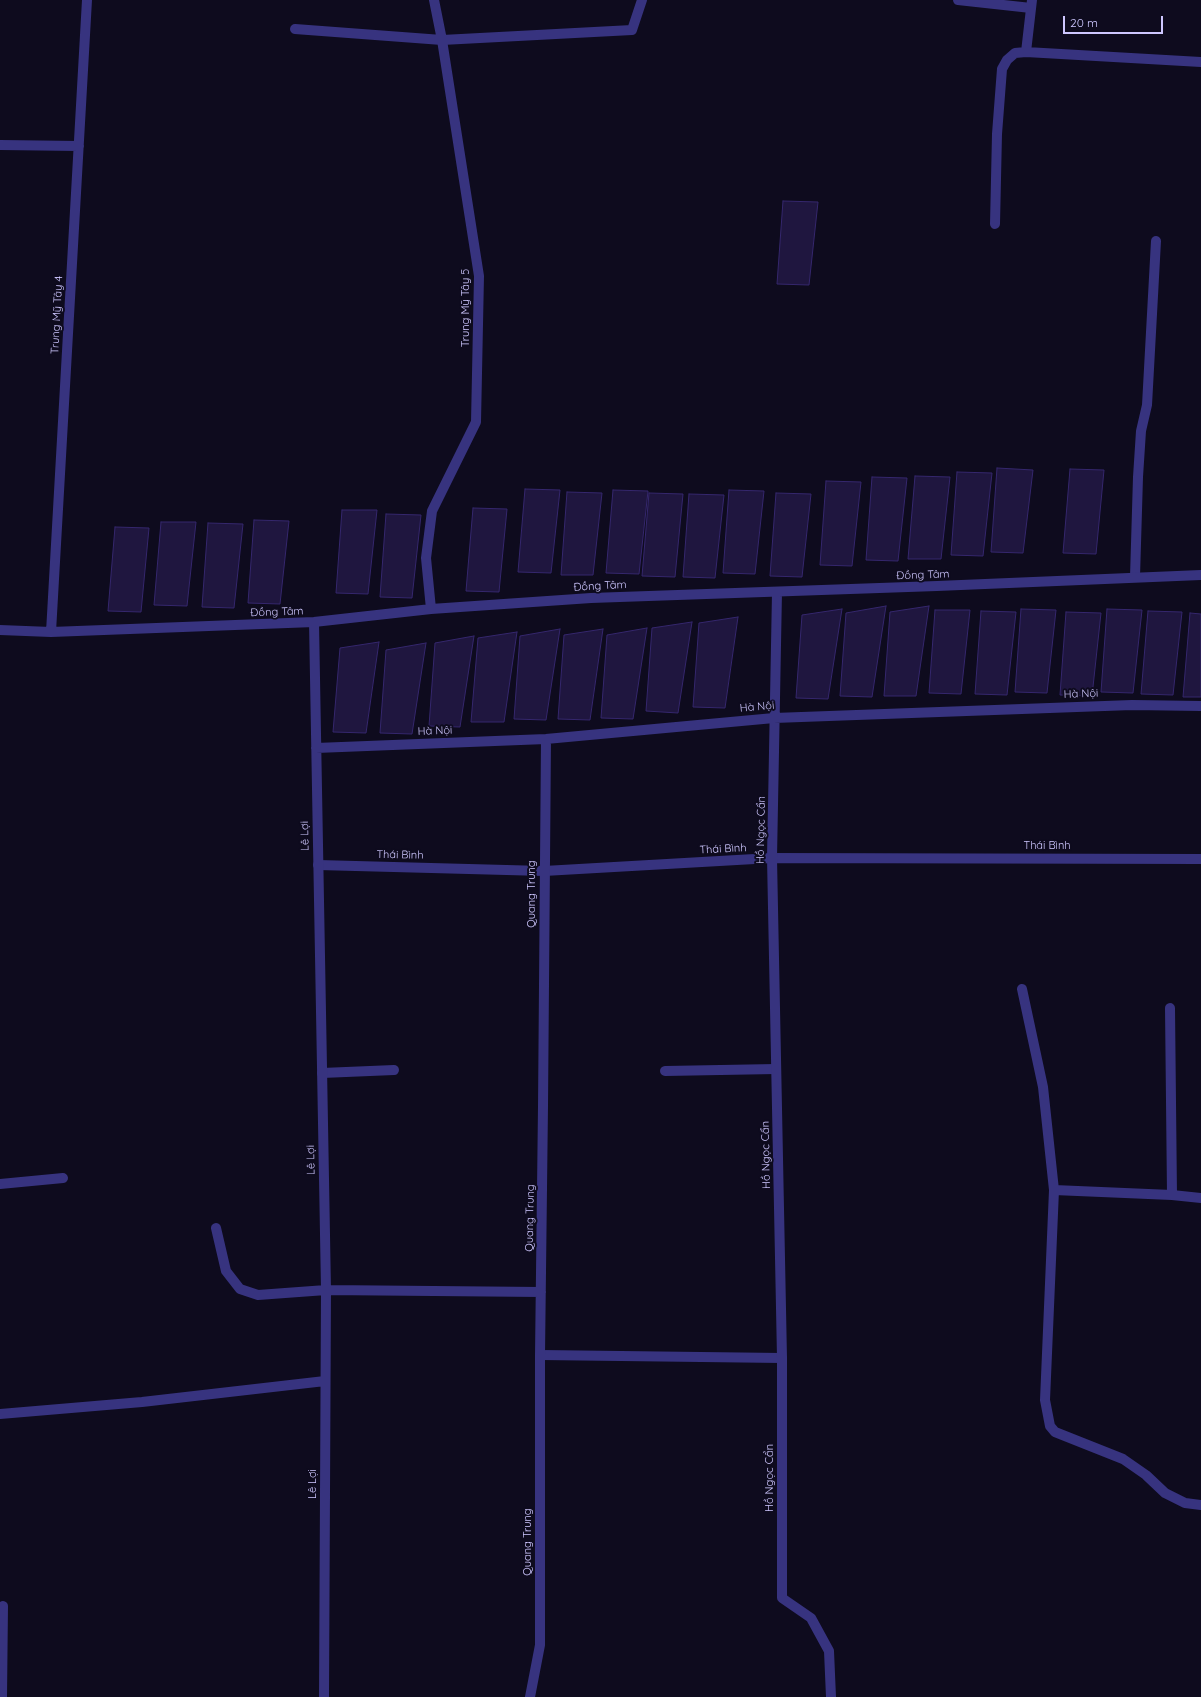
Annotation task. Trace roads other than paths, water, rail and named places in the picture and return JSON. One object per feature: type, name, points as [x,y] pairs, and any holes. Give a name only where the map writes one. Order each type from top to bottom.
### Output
[{"type":"street","name":"Trung Mỹ Tây 4","points":[[51,632],[87,0]]},
{"type":"street","name":"Trung Mỹ Tây 5","points":[[431,609],[426,558],[432,511],[476,422],[480,276],[442,40],[434,0]]},
{"type":"street","points":[[295,29],[442,40],[632,30],[642,0]]},
{"type":"street","points":[[958,0],[1032,4],[1026,52]]},
{"type":"street","points":[[995,224],[1002,69],[1007,60],[1014,53],[1026,52],[1201,62]]},
{"type":"street","points":[[0,145],[79,146]]},
{"type":"street","points":[[1136,577],[1138,477],[1141,431],[1147,405],[1156,241]]},
{"type":"street","name":"Đồng Tâm","points":[[0,630],[51,632],[314,622],[431,609],[591,598],[1201,575]]},
{"type":"street","name":"Hồ Ngọc Cẩn","points":[[777,592],[772,858],[782,1358],[782,1598],[811,1618],[829,1651],[831,1697]]},
{"type":"street","name":"Lê Lợi","points":[[314,622],[326,1290],[324,1697]]},
{"type":"street","name":"Hà Nội","points":[[316,748],[546,739],[774,718],[1132,705],[1201,706]]},
{"type":"street","name":"Quang Trung","points":[[530,1697],[540,1645],[540,1355],[546,739]]},
{"type":"street","name":"Thái Bình","points":[[318,865],[544,871],[772,858],[1201,860]]},
{"type":"street","points":[[1022,989],[1043,1087],[1054,1190],[1045,1400],[1050,1426],[1055,1432],[1123,1459],[1146,1475],[1165,1493],[1185,1503],[1201,1505]]},
{"type":"street","points":[[1170,1008],[1172,1195]]},
{"type":"street","points":[[665,1071],[776,1069]]},
{"type":"street","points":[[322,1073],[394,1070]]},
{"type":"street","points":[[0,1184],[63,1178]]},
{"type":"street","points":[[1054,1190],[1172,1195],[1201,1198]]},
{"type":"street","points":[[216,1228],[226,1271],[240,1289],[258,1295],[326,1290],[541,1292]]},
{"type":"street","points":[[540,1355],[782,1358]]},
{"type":"street","points":[[0,1414],[142,1402],[325,1381]]},
{"type":"street","points":[[2,1697],[3,1606]]}]
